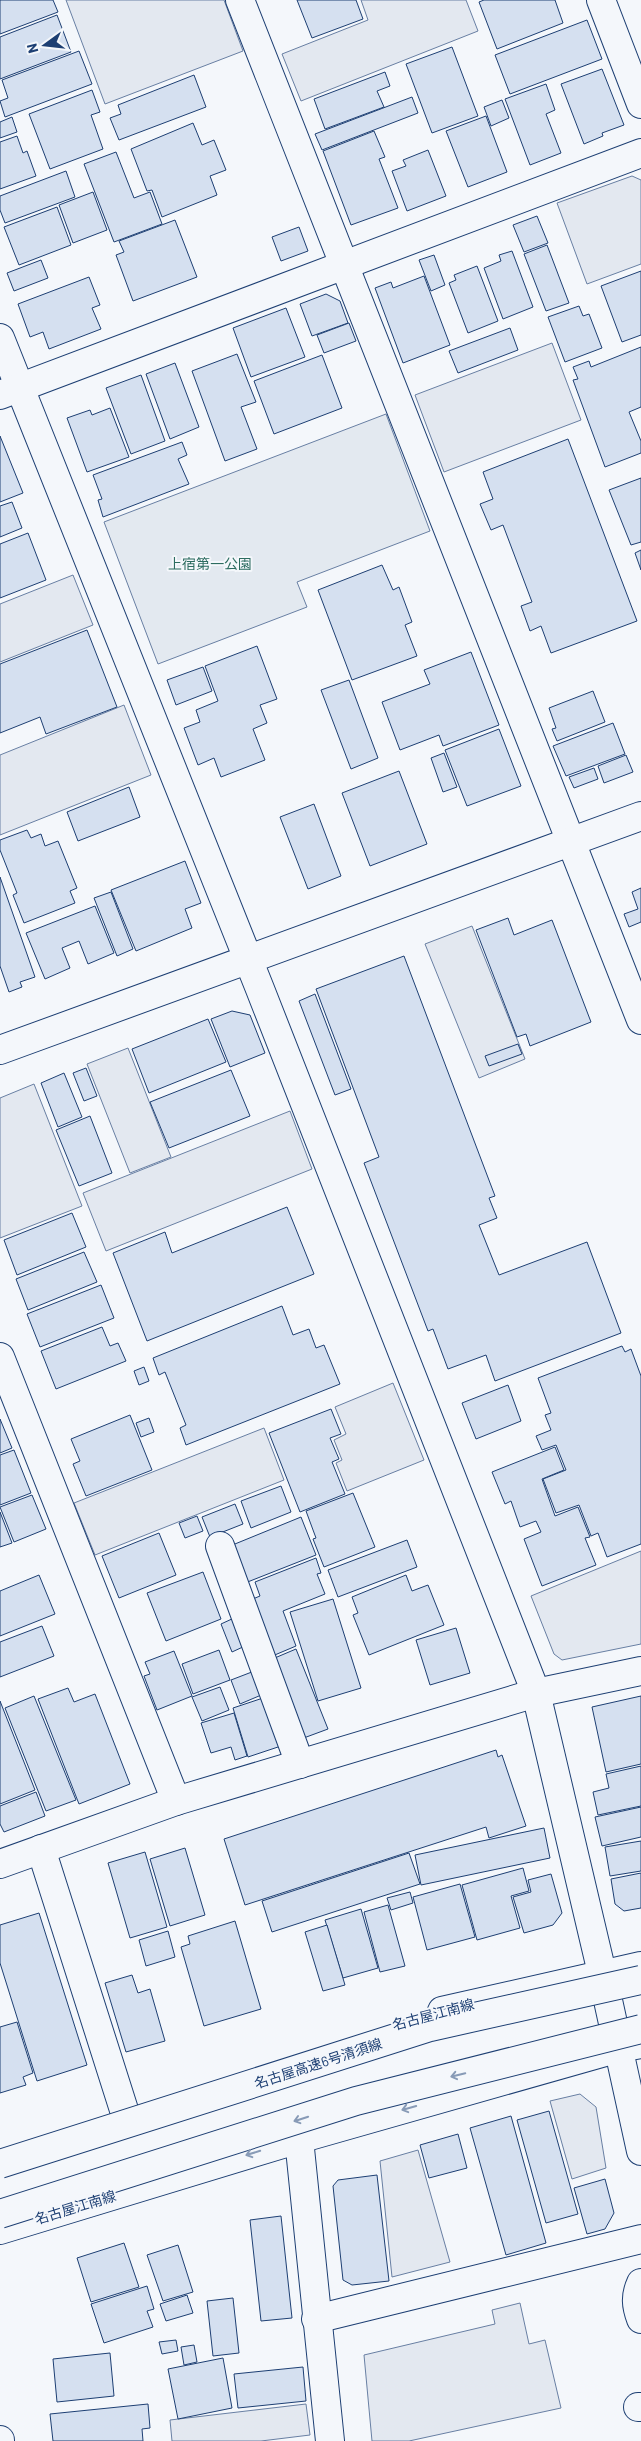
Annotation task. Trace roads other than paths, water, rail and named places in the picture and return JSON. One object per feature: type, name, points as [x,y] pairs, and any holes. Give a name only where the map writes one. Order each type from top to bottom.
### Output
[{"type":"main road","points":[[240,0],[342,265],[641,1020]]},
{"type":"main road","points":[[602,0],[641,104]]},
{"type":"main road","points":[[10,391],[641,153]]},
{"type":"main road","points":[[0,338],[10,391],[248,960],[536,1694],[602,1973],[630,2046],[641,2150]]},
{"type":"main road","points":[[0,1050],[641,816]]},
{"type":"main road","points":[[0,1357],[176,1801]]},
{"type":"main road","points":[[220,1546],[300,1764]]},
{"type":"main road","points":[[0,1864],[176,1801],[536,1694],[641,1671]]},
{"type":"main road","points":[[41,1849],[124,2110]]},
{"type":"main road","name":"名古屋江南線","points":[[0,2150],[425,2015],[602,1973],[641,1966]]},
{"type":"main road","name":"名古屋高速6号清須線","points":[[0,2164],[430,2027],[641,1980]]},
{"type":"main road","points":[[0,2214],[356,2101],[641,2029]]},
{"type":"main road","name":"名古屋江南線","points":[[0,2230],[299,2140],[630,2046]]},
{"type":"main road","points":[[299,2140],[316,2320],[330,2441]]},
{"type":"main road","points":[[316,2320],[641,2239]]},
{"type":"main road","points":[[641,2283],[637,2292],[636,2305],[641,2319]]},
{"type":"park label","name":"上宿第一公園","points":[[210,563]]}]
